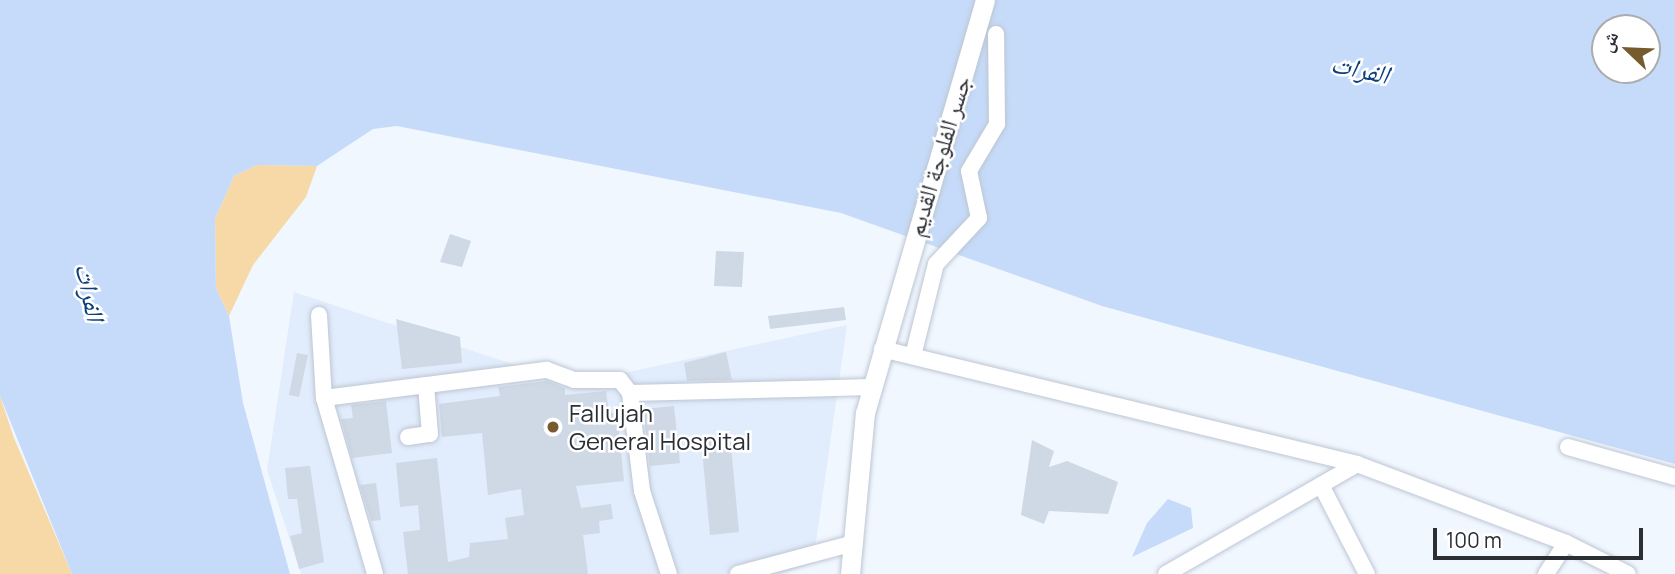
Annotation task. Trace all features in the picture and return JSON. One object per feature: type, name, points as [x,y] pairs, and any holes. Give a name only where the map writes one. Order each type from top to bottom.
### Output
[{"type":"main road","name":"جسر الفلوجة القديم","points":[[850,574],[850,544],[872,387],[891,312],[985,0]]},
{"type":"street","points":[[914,356],[936,264],[979,218],[969,170],[997,124],[996,34]]},
{"type":"street","points":[[318,316],[324,398],[375,574]]},
{"type":"street","points":[[882,348],[1357,464],[1566,543],[1629,574]]},
{"type":"street","points":[[324,398],[547,370],[574,380],[620,380],[630,393],[642,491],[668,574]]},
{"type":"street","points":[[408,436],[430,434],[426,385]]},
{"type":"street","points":[[630,393],[872,387]]},
{"type":"street","points":[[1568,447],[1675,477]]},
{"type":"street","points":[[1166,574],[1357,464]]},
{"type":"street","points":[[1321,485],[1367,574]]},
{"type":"street","points":[[1546,574],[1566,543]]},
{"type":"street","points":[[738,574],[850,544]]},
{"type":"shaded area","points":[[257,165],[317,166],[306,197],[253,265],[229,316],[216,288],[215,219],[234,176]]},
{"type":"shaded area","name":"Fallujah General Hospital","points":[[294,292],[573,384],[847,325],[813,563],[782,574],[301,574],[267,470]]},
{"type":"shaded area","points":[[0,396],[14,438],[72,574],[0,574]]},
{"type":"water","name":"الفرات","points":[[0,0],[1675,0],[1675,464],[1102,306],[841,213],[397,126],[373,129],[317,166],[257,165],[234,176],[215,219],[216,288],[229,316],[243,403],[290,574],[72,574],[0,396]]},
{"type":"water","points":[[1168,499],[1191,508],[1193,528],[1132,557],[1147,523]]},
{"type":"building","points":[[450,234],[471,241],[462,267],[440,262]]},
{"type":"building","points":[[716,251],[744,252],[742,287],[714,286]]},
{"type":"building","points":[[844,307],[846,320],[770,329],[768,316]]},
{"type":"building","points":[[396,319],[460,337],[462,363],[402,369]]},
{"type":"building","points":[[726,352],[732,380],[687,381],[684,363]]},
{"type":"building","points":[[297,353],[308,355],[299,397],[289,395]]},
{"type":"building","points":[[547,381],[565,388],[565,395],[606,391],[609,413],[617,412],[624,481],[576,486],[581,508],[611,504],[613,519],[599,521],[600,533],[583,535],[588,574],[408,574],[403,532],[420,530],[418,505],[400,507],[396,463],[437,458],[448,562],[469,557],[470,543],[508,539],[505,518],[524,515],[521,489],[488,495],[482,433],[442,437],[439,404],[500,396],[498,387]]},
{"type":"building","points":[[386,401],[392,453],[352,458],[341,419],[353,418],[351,405]]},
{"type":"building","points":[[674,406],[680,463],[650,466],[643,409]]},
{"type":"building","points":[[730,436],[739,532],[710,535],[701,439]]},
{"type":"building","points":[[1032,440],[1054,451],[1049,467],[1067,461],[1118,482],[1108,514],[1049,511],[1044,524],[1021,515]]},
{"type":"building","points":[[310,466],[324,562],[299,569],[290,536],[302,533],[297,499],[288,499],[285,468]]},
{"type":"building","points":[[376,483],[381,520],[371,521],[360,485]]},
{"type":"place","name":"Fallujah General Hospital","points":[[553,427]]}]
